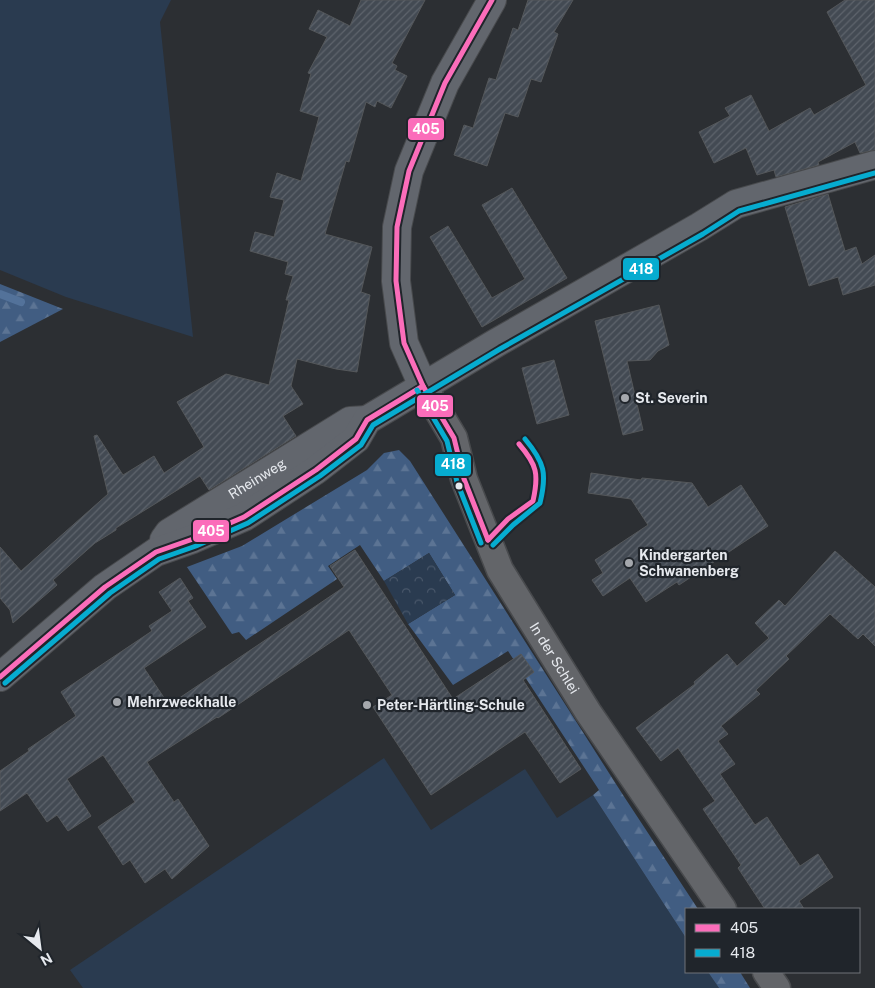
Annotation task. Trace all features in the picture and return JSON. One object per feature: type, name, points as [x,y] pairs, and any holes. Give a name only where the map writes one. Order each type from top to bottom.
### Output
[{"type":"main road","points":[[423,386],[404,343],[396,281],[397,227],[409,171],[445,83],[492,0]]},
{"type":"main road","name":"Rheinweg","points":[[0,677],[105,587],[156,552],[169,533],[350,421],[367,420],[736,204],[875,165]]},
{"type":"street","name":"In der Schlei","points":[[423,386],[454,438],[464,479],[500,570],[588,712],[722,908]]},
{"type":"street","points":[[767,973],[778,988]]},
{"type":"green space","points":[[0,0],[171,0],[160,22],[193,337],[66,297],[0,270]]},
{"type":"green space","points":[[0,284],[63,309],[0,342]]},
{"type":"green space","points":[[399,450],[410,461],[697,908],[685,908],[685,936],[593,795],[599,790],[508,651],[453,685],[408,624],[455,595],[429,553],[384,581],[360,545],[328,566],[337,579],[246,640],[239,632],[232,634],[187,567],[242,546],[367,470],[384,453]]},
{"type":"green space","points":[[429,553],[455,595],[408,624],[384,581]]},
{"type":"green space","points":[[384,758],[431,830],[525,769],[557,818],[593,795],[685,936],[685,973],[709,973],[719,988],[83,988],[70,970]]},
{"type":"green space","points":[[709,973],[741,973],[750,988],[719,988]]},
{"type":"building","points":[[361,0],[425,0],[392,63],[397,66],[395,70],[407,76],[391,108],[377,101],[375,107],[366,102],[349,162],[346,161],[325,234],[372,247],[361,292],[370,295],[357,372],[336,369],[297,359],[291,386],[303,404],[283,416],[296,436],[209,490],[200,476],[116,528],[116,530],[95,543],[53,580],[57,585],[13,623],[10,610],[0,598],[0,547],[21,571],[108,494],[94,436],[97,435],[123,475],[154,456],[164,473],[204,447],[177,402],[226,374],[269,385],[289,300],[286,300],[293,276],[285,274],[288,262],[250,251],[255,232],[274,237],[284,200],[270,197],[277,173],[301,181],[319,117],[300,111],[311,74],[308,73],[327,37],[309,29],[318,10],[350,26]]},
{"type":"building","points":[[528,0],[573,0],[554,32],[558,34],[541,82],[531,79],[518,117],[505,113],[487,166],[454,155],[464,125],[473,128],[489,78],[496,80],[513,28],[518,30]]},
{"type":"building","points":[[845,0],[875,0],[875,150],[860,153],[855,142],[818,162],[819,165],[776,177],[774,170],[757,175],[746,148],[714,163],[699,132],[730,116],[725,108],[751,95],[769,131],[810,108],[814,115],[866,85],[827,12]]},
{"type":"building","points":[[512,188],[567,278],[482,327],[430,237],[448,226],[492,298],[525,279],[482,205]]},
{"type":"building","points":[[828,194],[845,251],[856,247],[862,264],[875,255],[875,285],[843,295],[838,277],[809,286],[785,207]]},
{"type":"building","name":"St. Severin","points":[[659,305],[669,345],[658,351],[650,360],[627,361],[643,430],[623,435],[595,321]]},
{"type":"building","points":[[554,360],[569,415],[537,424],[522,368]]},
{"type":"building","points":[[591,473],[641,480],[642,478],[692,483],[708,507],[741,485],[768,526],[679,585],[677,582],[646,602],[630,578],[603,596],[592,580],[603,573],[595,560],[648,525],[631,499],[588,493]]},
{"type":"building","points":[[355,550],[453,699],[521,654],[534,672],[523,680],[581,769],[560,783],[525,732],[431,795],[373,707],[392,695],[349,630],[218,718],[147,762],[174,802],[178,799],[209,846],[172,879],[165,869],[145,883],[130,860],[123,865],[98,827],[135,802],[103,755],[67,779],[91,816],[68,831],[57,815],[47,822],[27,793],[0,811],[0,771],[76,716],[61,692],[152,631],[149,626],[172,611],[159,592],[180,578],[193,598],[188,601],[206,627],[144,668],[169,705],[344,587],[330,566]]},
{"type":"building","points":[[835,551],[875,587],[875,646],[863,634],[858,639],[830,614],[786,656],[789,659],[756,690],[760,694],[721,726],[728,734],[718,741],[735,764],[720,774],[755,825],[767,817],[800,866],[818,854],[833,877],[799,901],[803,908],[764,908],[738,868],[741,865],[703,809],[715,801],[678,748],[661,761],[636,728],[695,684],[694,682],[727,654],[737,666],[769,638],[755,623],[779,600],[785,606]]},
{"type":"waterway","points":[[0,294],[21,302]]},
{"type":"transit line","name":"405","points":[[488,540],[464,479],[454,438],[423,386],[404,343],[396,281],[397,227],[409,171],[445,83],[492,0]]},
{"type":"transit line","name":"418","points":[[5,683],[110,593],[159,559],[196,546],[248,523],[320,476],[361,445],[373,425],[500,349],[703,234],[739,211],[875,173]]},
{"type":"transit line","name":"405","points":[[0,677],[105,587],[156,552],[193,539],[244,517],[316,470],[356,439],[367,420],[423,386]]},
{"type":"transit line","name":"418","points":[[417,390],[447,441],[457,482],[481,543]]},
{"type":"transit line","name":"418","points":[[493,545],[513,525],[540,503],[544,476],[543,469],[537,455],[525,439]]},
{"type":"transit line","name":"405","points":[[488,540],[508,519],[533,501],[536,484],[535,470],[530,458],[519,444]]},
{"type":"place","name":"St. Severin","points":[[625,398]]},
{"type":"place","name":"Kindergarten Schwanenberg","points":[[629,563]]},
{"type":"place","name":"Mehrzweckhalle","points":[[117,702]]},
{"type":"place","name":"Peter-Härtling-Schule","points":[[367,705]]}]
